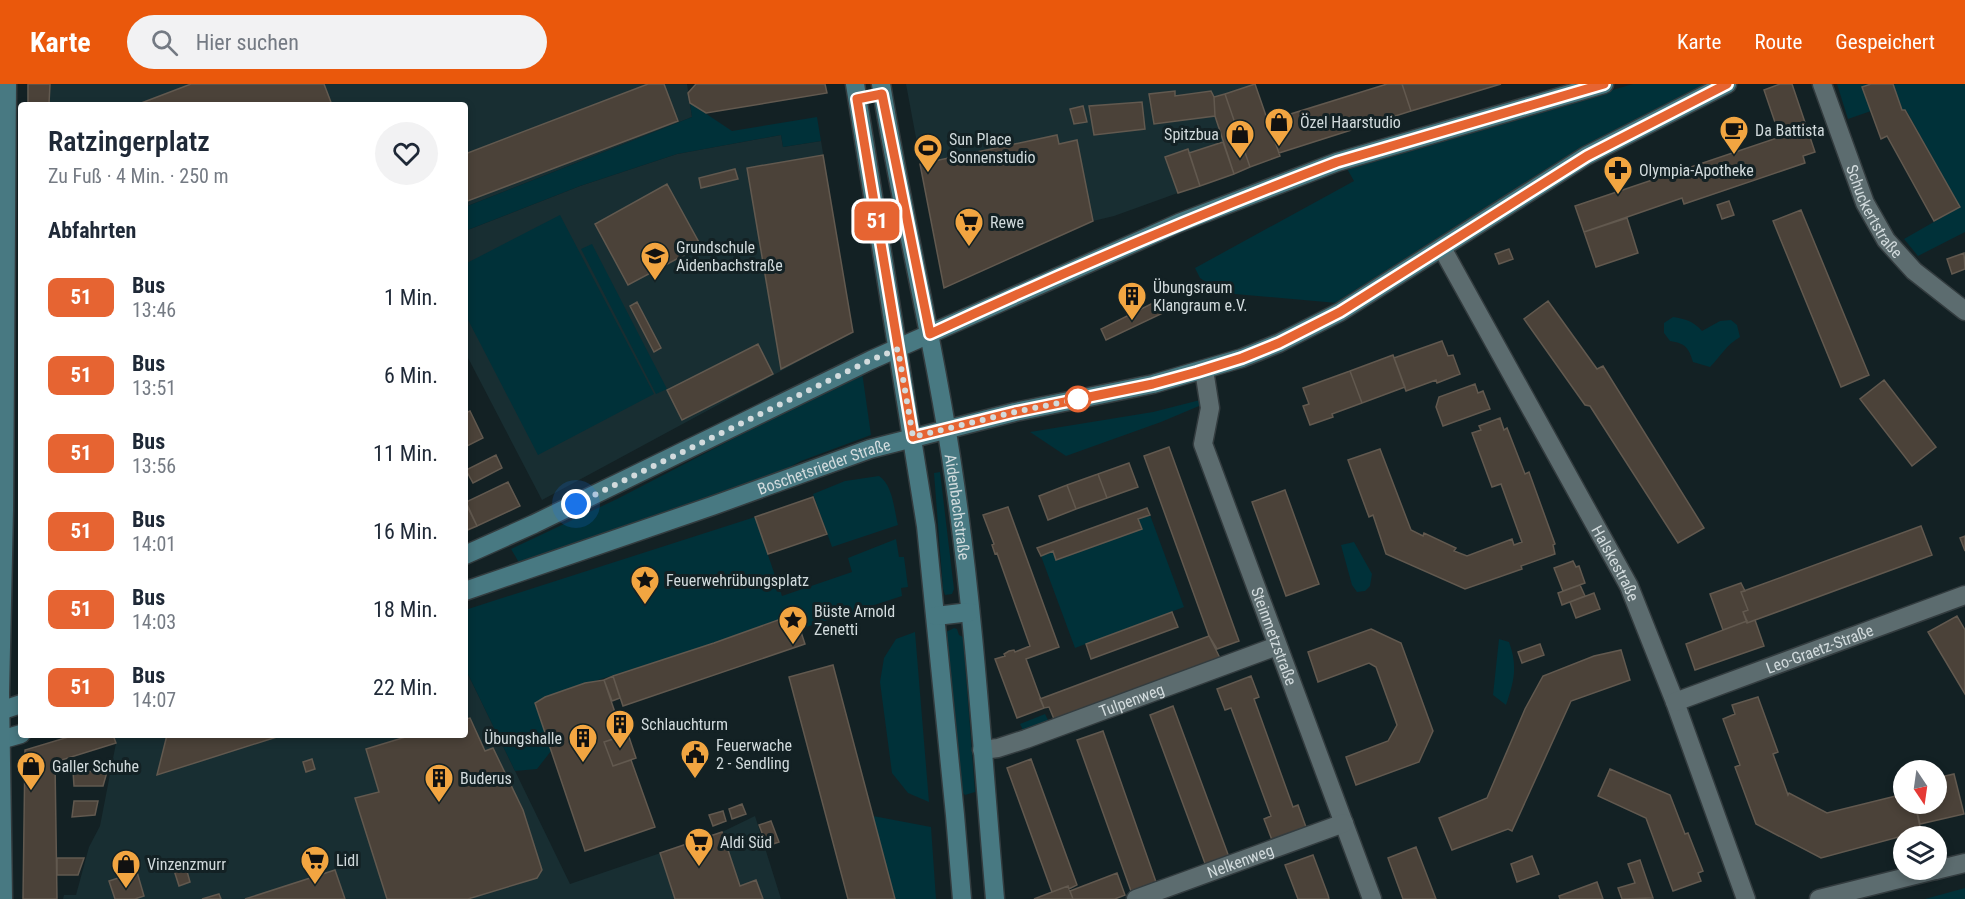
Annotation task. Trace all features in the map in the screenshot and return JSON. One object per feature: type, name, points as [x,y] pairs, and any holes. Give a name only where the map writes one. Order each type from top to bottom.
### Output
[{"type":"main road","points":[[3,899],[0,711],[7,84]]},
{"type":"main road","points":[[468,554],[527,528],[871,360],[1112,252],[1337,162],[1604,84]]},
{"type":"main road","name":"Boschetsrieder Straße","points":[[468,590],[870,449],[1015,412],[1153,384],[1204,370],[1279,343],[1340,312],[1587,156],[1727,84]]},
{"type":"main road","points":[[856,91],[882,89]]},
{"type":"main road","name":"Aidenbachstraße","points":[[882,89],[930,334],[955,485],[970,612],[995,899]]},
{"type":"main road","name":"Aidenbachstraße","points":[[856,91],[926,526],[962,899]]},
{"type":"main road","points":[[936,616],[970,612]]},
{"type":"main road","points":[[0,711],[18,705]]},
{"type":"main road","points":[[0,740],[18,735]]},
{"type":"main road","points":[[955,815],[987,813]]},
{"type":"street","name":"Schuckertstraße","points":[[1822,84],[1865,203],[1886,240],[1914,271],[1965,311]]},
{"type":"street","name":"Halskestraße","points":[[1442,248],[1629,586],[1675,702],[1746,899]]},
{"type":"street","name":"Steinmetzstraße","points":[[1204,370],[1210,408],[1203,444],[1372,899]]},
{"type":"street","name":"Leo-Graetz-Straße","points":[[1675,702],[1965,595]]},
{"type":"street","name":"Tulpenweg","points":[[982,750],[998,748],[1026,739],[1277,646]]},
{"type":"street","name":"Nelkenweg","points":[[1136,899],[1344,823]]},
{"type":"street","points":[[1947,867],[1965,863]]},
{"type":"street","points":[[1819,899],[1896,880]]},
{"type":"shaded area","points":[[27,84],[687,84],[692,117],[468,206],[468,102],[27,102]]},
{"type":"shaded area","points":[[906,84],[1255,84],[1280,156],[1114,216],[1093,221],[944,288]]},
{"type":"shaded area","points":[[1633,84],[1711,84],[1337,303],[1223,293],[1200,278],[1195,268],[1354,181],[1346,167]]},
{"type":"shaded area","points":[[1837,84],[1871,84],[1871,111],[1848,119]]},
{"type":"shaded area","points":[[1893,84],[1965,84],[1965,232],[1918,256],[1904,239],[1960,207],[1906,110],[1902,110]]},
{"type":"shaded area","points":[[690,103],[732,131],[817,117],[821,141],[783,147],[781,135],[677,154],[580,186],[468,230],[468,206],[692,117]]},
{"type":"shaded area","name":"Grundschule Aidenbachstraße","points":[[781,135],[783,147],[821,141],[853,332],[542,500],[468,358],[468,230],[580,186],[677,154]]},
{"type":"shaded area","points":[[560,215],[654,394],[538,455],[468,320],[468,262]]},
{"type":"shaded area","points":[[592,244],[667,389],[656,394],[581,249]]},
{"type":"shaded area","points":[[1673,317],[1689,321],[1702,331],[1720,321],[1731,320],[1737,325],[1740,337],[1727,347],[1710,367],[1693,362],[1686,347],[1670,341],[1664,333],[1664,323]]},
{"type":"shaded area","points":[[862,372],[871,435],[801,461],[775,475],[521,566],[511,549],[617,499]]},
{"type":"shaded area","points":[[1204,399],[1199,406],[1161,422],[1066,456],[1030,432],[1153,412]]},
{"type":"shaded area","points":[[940,472],[954,589],[952,594],[945,595],[934,473]]},
{"type":"shaded area","points":[[879,476],[884,480],[890,492],[898,525],[832,547],[813,494],[845,481]]},
{"type":"shaded area","points":[[1150,515],[1184,607],[1075,648],[1041,556],[1053,551],[1057,560],[1141,529],[1138,519]]},
{"type":"shaded area","points":[[755,517],[782,596],[852,572],[848,558],[896,539],[899,557],[904,557],[908,587],[901,588],[902,596],[800,629],[794,614],[714,643],[545,697],[535,704],[551,751],[537,769],[515,771],[468,674],[468,609]]},
{"type":"shaded area","points":[[1354,542],[1372,574],[1370,586],[1365,591],[1357,592],[1352,585],[1341,545]]},
{"type":"shaded area","points":[[954,628],[963,637],[975,792],[965,795],[961,791],[946,632]]},
{"type":"shaded area","points":[[915,632],[929,802],[908,793],[892,773],[880,682],[884,658],[896,639]]},
{"type":"shaded area","points":[[1499,639],[1509,642],[1514,666],[1513,681],[1506,705],[1493,695]]},
{"type":"shaded area","points":[[468,674],[570,884],[722,832],[755,816],[781,899],[63,899],[64,895],[76,895],[89,847],[100,826],[116,743],[114,738],[468,738]]},
{"type":"shaded area","points":[[1045,714],[1049,722],[1024,732],[1020,724]]},
{"type":"shaded area","points":[[873,816],[931,827],[936,899],[895,899]]},
{"type":"shaded area","points":[[1965,888],[1965,899],[1925,899]]},
{"type":"building","points":[[28,84],[50,84],[49,102],[28,102]]},
{"type":"building","points":[[191,84],[324,84],[331,102],[144,102]]},
{"type":"building","points":[[648,84],[664,84],[678,121],[468,201],[468,153]]},
{"type":"building","points":[[696,84],[825,84],[827,93],[706,113],[690,103],[688,93]]},
{"type":"building","points":[[1255,84],[1280,156],[1250,167],[1225,94]]},
{"type":"building","points":[[1387,84],[1402,84],[1411,111],[1279,153],[1268,121]]},
{"type":"building","points":[[1402,84],[1501,84],[1411,111]]},
{"type":"building","points":[[1780,84],[1792,84],[1815,152],[1803,156],[1805,163],[1684,204],[1682,198],[1584,232],[1575,206],[1780,137],[1764,90]]},
{"type":"building","points":[[1871,84],[1893,84],[1902,110],[1905,110],[1960,207],[1934,221],[1887,136],[1881,139],[1862,87]]},
{"type":"building","points":[[1175,91],[1175,96],[1211,91],[1214,97],[1215,116],[1154,124],[1149,94]]},
{"type":"building","points":[[1225,94],[1250,167],[1234,174],[1215,116],[1214,97]]},
{"type":"building","points":[[1142,102],[1145,129],[1094,135],[1089,106]]},
{"type":"building","points":[[1083,106],[1087,122],[1074,124],[1070,109]]},
{"type":"building","points":[[1057,135],[1059,144],[1077,140],[1093,221],[944,288],[920,164]]},
{"type":"building","points":[[1223,142],[1234,174],[1200,186],[1189,153]]},
{"type":"building","points":[[1188,149],[1200,186],[1178,193],[1165,157]]},
{"type":"building","points":[[823,155],[853,332],[781,369],[747,168]]},
{"type":"building","points":[[735,169],[738,179],[701,188],[699,178]]},
{"type":"building","points":[[667,184],[701,246],[628,285],[595,224]]},
{"type":"building","points":[[1729,201],[1734,215],[1722,219],[1717,205]]},
{"type":"building","points":[[1801,210],[1869,375],[1841,387],[1773,221]]},
{"type":"building","points":[[1627,218],[1638,253],[1596,267],[1584,232]]},
{"type":"building","points":[[1509,249],[1513,259],[1499,264],[1495,254]]},
{"type":"building","points":[[1964,253],[1965,269],[1952,274],[1947,259]]},
{"type":"building","name":"Übungsraum Klangraum e.V.","points":[[1157,301],[1163,313],[1106,340],[1101,329]]},
{"type":"building","points":[[1548,301],[1597,369],[1603,366],[1704,528],[1678,543],[1590,406],[1585,405],[1524,319]]},
{"type":"building","points":[[637,302],[661,348],[654,352],[630,306]]},
{"type":"building","points":[[1442,341],[1448,356],[1453,355],[1460,374],[1406,391],[1394,358]]},
{"type":"building","points":[[758,344],[773,374],[682,420],[667,390]]},
{"type":"building","points":[[1393,355],[1405,387],[1362,403],[1350,371]]},
{"type":"building","points":[[1350,371],[1362,403],[1310,425],[1303,406],[1309,404],[1303,388]]},
{"type":"building","points":[[1884,380],[1936,447],[1912,466],[1860,399]]},
{"type":"building","points":[[1475,384],[1478,393],[1483,391],[1490,409],[1443,426],[1436,407],[1439,397]]},
{"type":"building","points":[[470,411],[483,438],[468,446],[468,412]]},
{"type":"building","points":[[1500,418],[1504,430],[1507,428],[1525,474],[1529,472],[1555,544],[1553,545],[1555,554],[1521,566],[1522,569],[1465,589],[1386,554],[1373,515],[1369,517],[1348,460],[1380,449],[1411,530],[1423,536],[1424,533],[1456,548],[1454,551],[1467,556],[1512,539],[1514,545],[1522,542],[1501,484],[1492,487],[1472,433],[1481,430],[1479,426]]},
{"type":"building","points":[[1169,447],[1239,641],[1217,649],[1209,636],[1144,456]]},
{"type":"building","points":[[496,455],[502,468],[473,483],[468,469]]},
{"type":"building","points":[[1129,463],[1138,487],[1107,498],[1098,474]]},
{"type":"building","points":[[1098,474],[1107,498],[1076,509],[1067,485]]},
{"type":"building","points":[[508,482],[520,506],[477,526],[468,506],[468,501]]},
{"type":"building","points":[[1067,485],[1076,509],[1048,520],[1039,496]]},
{"type":"building","points":[[1285,490],[1319,584],[1286,596],[1252,502]]},
{"type":"building","points":[[813,497],[827,534],[768,554],[755,517]]},
{"type":"building","points":[[1008,507],[1059,647],[1026,659],[1044,708],[1017,718],[995,659],[1005,656],[1004,654],[1009,651],[1014,650],[1015,652],[1030,646],[997,553],[995,554],[992,545],[994,544],[983,515]]},
{"type":"building","points":[[468,508],[477,526],[468,530]]},
{"type":"building","points":[[1147,508],[1150,515],[1138,519],[1142,529],[1056,560],[1053,551],[1041,556],[1037,548]]},
{"type":"building","points":[[1921,526],[1932,555],[1747,623],[1743,612],[1748,610],[1741,592]]},
{"type":"building","points":[[1965,536],[1965,551],[1960,538]]},
{"type":"building","points":[[1573,561],[1576,567],[1579,566],[1585,583],[1563,591],[1554,568]]},
{"type":"building","points":[[1741,583],[1745,591],[1741,592],[1748,610],[1743,612],[1747,621],[1723,630],[1710,594]]},
{"type":"building","points":[[1580,585],[1585,596],[1562,605],[1558,593]]},
{"type":"building","points":[[1594,593],[1600,609],[1576,618],[1570,602]]},
{"type":"building","points":[[1172,612],[1178,627],[1091,659],[1086,644]]},
{"type":"building","points":[[795,614],[805,644],[623,706],[613,676]]},
{"type":"building","points":[[1957,616],[1965,630],[1965,694],[1928,632]]},
{"type":"building","points":[[1755,620],[1764,646],[1695,670],[1686,644]]},
{"type":"building","points":[[1371,629],[1401,643],[1433,731],[1419,762],[1356,785],[1346,757],[1388,741],[1397,725],[1376,667],[1369,663],[1318,682],[1308,652]]},
{"type":"building","points":[[1209,636],[1220,658],[1054,719],[1049,707],[1044,708],[1040,699]]},
{"type":"building","points":[[1540,644],[1544,655],[1522,663],[1518,652]]},
{"type":"building","points":[[1621,650],[1630,680],[1571,701],[1512,831],[1508,829],[1452,850],[1439,818],[1487,798],[1525,709],[1543,676],[1594,656]]},
{"type":"building","points":[[833,665],[895,899],[848,899],[789,677]]},
{"type":"building","points":[[613,676],[620,698],[612,701],[604,680]]},
{"type":"building","points":[[1251,676],[1259,697],[1254,699],[1293,807],[1298,805],[1306,827],[1272,840],[1264,819],[1271,816],[1231,708],[1225,710],[1217,689]]},
{"type":"building","name":"Übungshalle","points":[[604,680],[623,736],[604,742],[613,766],[631,760],[655,827],[585,851],[535,703],[545,697],[585,683]]},
{"type":"building","points":[[1758,697],[1778,752],[1773,754],[1788,795],[1789,793],[1827,813],[1893,797],[1893,814],[1917,814],[1920,826],[1893,826],[1893,839],[1821,858],[1756,824],[1735,767],[1740,765],[1723,719],[1735,714],[1732,705]]},
{"type":"building","points":[[1173,706],[1229,857],[1206,866],[1150,715]]},
{"type":"building","name":"Buderus","points":[[468,718],[470,718],[485,751],[493,748],[523,810],[542,870],[537,878],[468,899],[387,899],[355,798],[379,792],[366,749],[402,738],[468,738]]},
{"type":"building","points":[[1103,731],[1156,882],[1131,891],[1077,740]]},
{"type":"building","name":"Schlauchturm","points":[[628,734],[636,758],[613,766],[604,742]]},
{"type":"building","points":[[65,738],[114,738],[116,743],[55,762],[57,899],[23,899],[25,750]]},
{"type":"building","points":[[166,738],[274,738],[157,775]]},
{"type":"building","points":[[312,759],[315,769],[306,772],[303,762]]},
{"type":"building","points":[[1031,759],[1077,885],[1069,889],[1068,886],[1052,892],[1007,768]]},
{"type":"building","points":[[1610,769],[1670,795],[1703,871],[1698,873],[1701,881],[1673,891],[1646,818],[1598,796]]},
{"type":"building","points":[[73,771],[107,772],[103,786],[74,786]]},
{"type":"building","points":[[1954,774],[1964,814],[1920,824],[1918,814],[1947,814],[1947,776]]},
{"type":"building","points":[[74,801],[98,801],[95,815],[72,817]]},
{"type":"building","points":[[742,804],[746,814],[732,819],[729,809]]},
{"type":"building","points":[[723,811],[726,821],[713,826],[709,815]]},
{"type":"building","points":[[771,821],[779,842],[767,846],[759,825]]},
{"type":"building","name":"Aldi Süd","points":[[722,832],[740,886],[756,880],[763,899],[675,899],[660,853]]},
{"type":"building","points":[[1416,847],[1436,899],[1403,899],[1388,858]]},
{"type":"building","points":[[1313,855],[1329,899],[1298,899],[1285,865]]},
{"type":"building","points":[[1532,856],[1539,874],[1517,882],[1511,864]]},
{"type":"building","points":[[57,858],[84,858],[78,875],[57,875]]},
{"type":"building","points":[[1640,860],[1653,898],[1622,899],[1618,888],[1635,883],[1628,864]]},
{"type":"building","points":[[185,864],[190,882],[179,886],[173,867]]},
{"type":"building","name":"Lidl","points":[[335,870],[345,899],[245,899]]},
{"type":"building","name":"Vinzenzmurr","points":[[137,872],[144,896],[135,899],[115,899],[109,881]]},
{"type":"building","points":[[1117,873],[1125,895],[1115,899],[1073,899],[1070,891]]},
{"type":"building","points":[[1597,882],[1603,899],[1560,899],[1559,896]]},
{"type":"building","points":[[1068,886],[1073,899],[1034,899],[1052,892]]},
{"type":"building","points":[[219,894],[221,899],[202,899]]},
{"type":"bus line","name":"51","points":[[1604,84],[1337,162],[1299,176],[1112,252],[930,334],[882,94],[857,99],[913,437],[1015,412],[1153,384],[1242,358],[1279,343],[1340,312],[1587,156],[1727,84]]},
{"type":"place","name":"Özel Haarstudio","points":[[1279,148]]},
{"type":"place","name":"Da Battista","points":[[1734,156]]},
{"type":"place","name":"Spitzbua","points":[[1240,160]]},
{"type":"place","name":"Sun Place Sonnenstudio","points":[[928,174]]},
{"type":"place","name":"Olympia-Apotheke","points":[[1618,196]]},
{"type":"place","name":"Rewe","points":[[969,248]]},
{"type":"place","name":"Grundschule Aidenbachstraße","points":[[655,282]]},
{"type":"place","name":"Übungsraum Klangraum e.V.","points":[[1132,322]]},
{"type":"place","name":"Feuerwehrübungsplatz","points":[[645,606]]},
{"type":"place","name":"Büste Arnold Zenetti","points":[[793,646]]},
{"type":"place","name":"Schlauchturm","points":[[620,750]]},
{"type":"place","name":"Übungshalle","points":[[583,764]]},
{"type":"place","name":"Feuerwache 2 - Sendling","points":[[695,780]]},
{"type":"place","name":"Galler Schuhe","points":[[31,792]]},
{"type":"place","name":"Buderus","points":[[439,804]]},
{"type":"place","name":"Aldi Süd","points":[[699,868]]},
{"type":"place","name":"Lidl","points":[[315,886]]},
{"type":"place","name":"Vinzenzmurr","points":[[126,890]]},
{"type":"route","points":[[576,504],[898,349],[913,437],[1078,399]]}]
